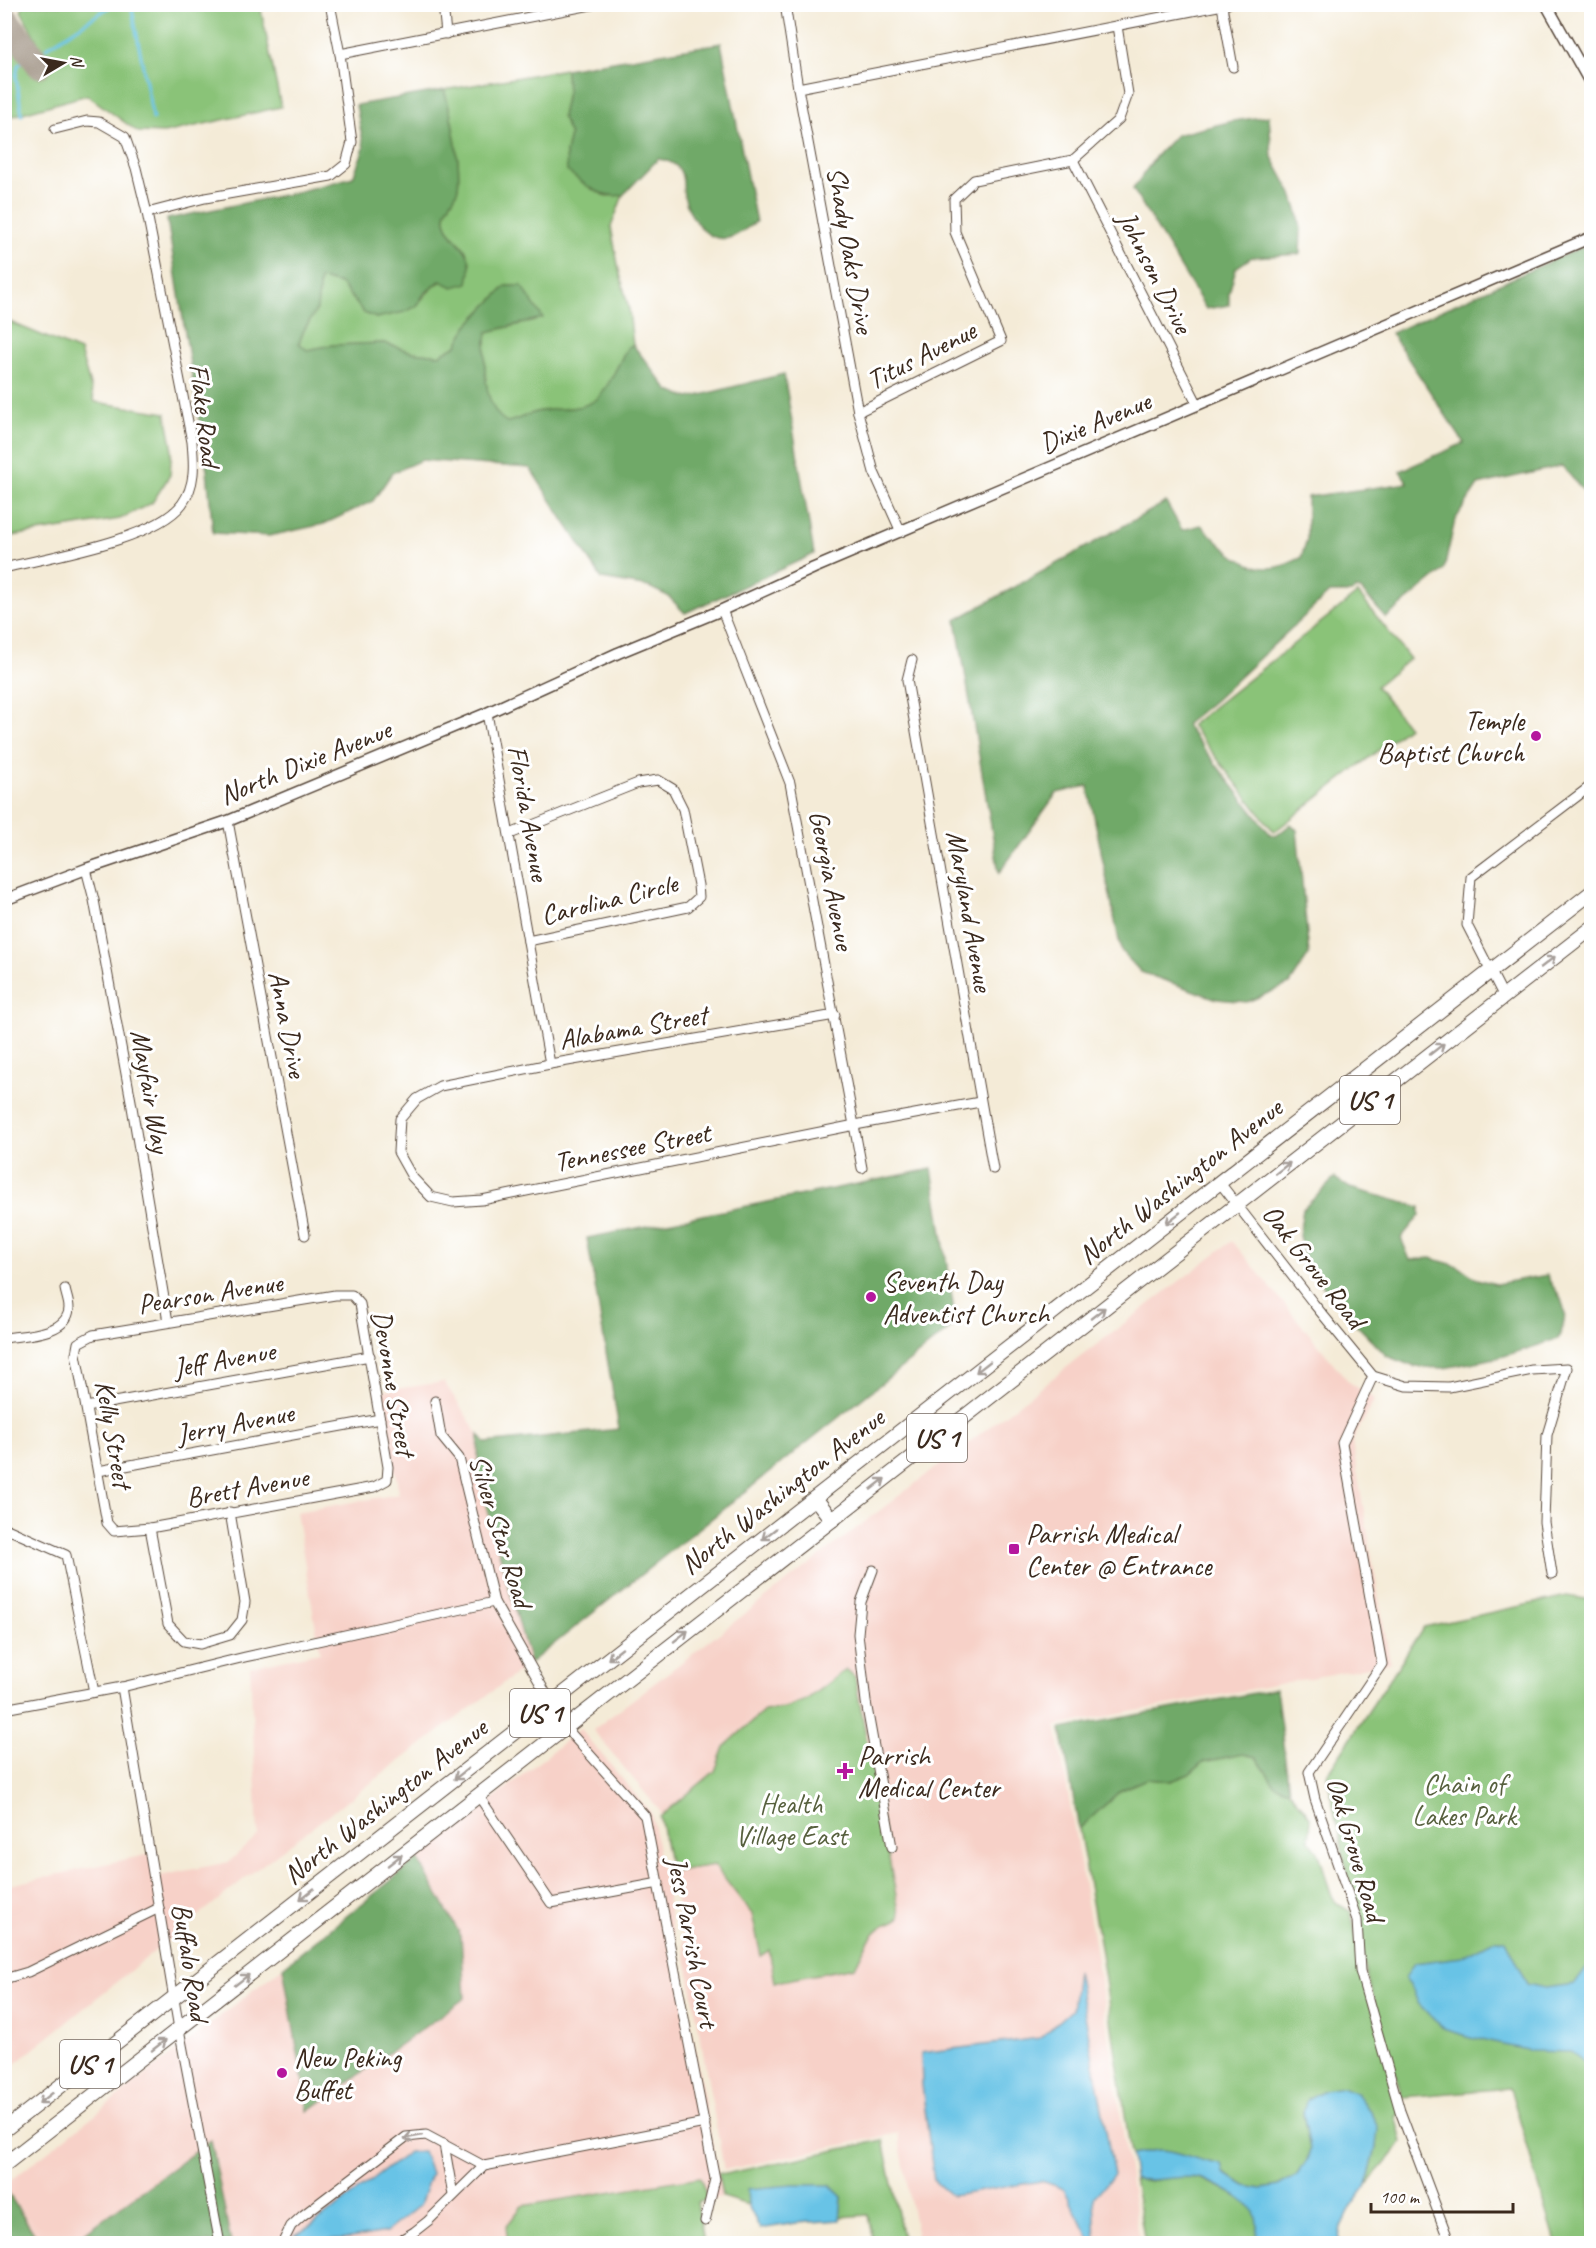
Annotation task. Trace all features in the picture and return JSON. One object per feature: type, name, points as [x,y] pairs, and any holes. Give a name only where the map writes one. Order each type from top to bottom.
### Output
[{"type":"main road","name":"North Washington Avenue","points":[[4,2130],[1592,892]]},
{"type":"main road","name":"North Washington Avenue","points":[[4,2165],[1592,928]]},
{"type":"main road","points":[[815,1498],[832,1520]]},
{"type":"street","points":[[147,213],[205,198],[331,176],[346,164],[351,142],[340,54],[330,4]]},
{"type":"street","points":[[443,4],[446,34]]},
{"type":"street","points":[[340,54],[596,4]]},
{"type":"street","name":"Shady Oaks Drive","points":[[785,4],[798,88],[858,412],[874,472],[901,532]]},
{"type":"street","points":[[1546,4],[1592,86]]},
{"type":"street","points":[[798,88],[1225,5],[1233,67]]},
{"type":"street","points":[[1073,160],[1119,119],[1128,94],[1117,26]]},
{"type":"street","name":"Flake Road","points":[[4,568],[137,534],[159,523],[182,504],[194,476],[192,442],[147,213],[136,168],[125,137],[99,122],[87,121],[55,129]]},
{"type":"street","name":"Johnson Drive","points":[[1073,160],[1197,404]]},
{"type":"street","name":"Titus Avenue","points":[[858,412],[1000,341],[955,232],[954,199],[974,180],[1073,160]]},
{"type":"street","name":"Dixie Avenue","points":[[618,653],[1592,237]]},
{"type":"street","name":"Georgia Avenue","points":[[722,610],[790,783],[862,1168]]},
{"type":"street","name":"North Dixie Avenue","points":[[4,900],[86,869],[228,821],[487,713],[618,653]]},
{"type":"street","name":"Maryland Avenue","points":[[912,660],[907,680],[993,1169]]},
{"type":"street","name":"Florida Avenue","points":[[487,713],[550,1064]]},
{"type":"street","name":"Carolina Circle","points":[[510,834],[638,783],[658,780],[673,789],[683,809],[698,885],[699,897],[688,907],[528,941]]},
{"type":"street","points":[[1504,997],[1467,925],[1471,878],[1592,785]]},
{"type":"street","name":"Anna Drive","points":[[228,821],[305,1235]]},
{"type":"street","name":"Mayfair Way","points":[[86,869],[94,900],[131,1101],[168,1322]]},
{"type":"street","name":"Alabama Street","points":[[440,1086],[550,1064],[835,1014]]},
{"type":"street","name":"Tennessee Street","points":[[440,1086],[417,1099],[400,1119],[398,1152],[412,1177],[431,1197],[453,1202],[483,1200],[980,1102]]},
{"type":"street","name":"Oak Grove Road","points":[[1220,1183],[1314,1305],[1373,1376],[1342,1443],[1382,1664],[1309,1772],[1315,1799],[1357,1920],[1360,1971],[1400,2111],[1450,2244]]},
{"type":"street","points":[[4,1338],[57,1328],[69,1309],[66,1289]]},
{"type":"street","name":"Pearson Avenue","points":[[78,1343],[93,1335],[334,1295],[352,1295]]},
{"type":"street","name":"Devonne Street","points":[[352,1295],[360,1304],[370,1356],[388,1467],[387,1480]]},
{"type":"street","name":"Kelly Street","points":[[78,1343],[76,1353],[107,1523],[114,1532]]},
{"type":"street","name":"Jeff Avenue","points":[[86,1407],[370,1356]]},
{"type":"street","points":[[1373,1376],[1406,1386],[1449,1387],[1532,1370],[1568,1368],[1547,1435],[1544,1522],[1552,1574]]},
{"type":"street","name":"Silver Star Road","points":[[435,1401],[441,1436],[459,1458],[494,1602],[551,1703]]},
{"type":"street","name":"Jerry Avenue","points":[[98,1471],[380,1419]]},
{"type":"street","name":"Brett Avenue","points":[[114,1532],[150,1528],[374,1487],[387,1480]]},
{"type":"street","points":[[150,1528],[168,1624],[184,1641],[200,1644],[230,1635],[242,1620],[245,1602],[230,1512]]},
{"type":"street","points":[[5,1528],[66,1555],[94,1692]]},
{"type":"street","points":[[873,1570],[861,1602],[858,1634],[866,1702],[892,1846]]},
{"type":"street","points":[[4,1709],[122,1687],[245,1657],[494,1602]]},
{"type":"street","name":"Buffalo Road","points":[[122,1687],[179,2030],[220,2244]]},
{"type":"street","name":"Jess Parrish Court","points":[[551,1703],[566,1727],[645,1816],[715,2179],[705,2221]]},
{"type":"street","points":[[478,1796],[551,1903],[659,1883]]},
{"type":"street","points":[[4,1979],[28,1972],[159,1908]]},
{"type":"street","points":[[394,2244],[421,2227],[484,2166],[705,2123]]},
{"type":"street","points":[[282,2244],[291,2226],[302,2216],[406,2137],[426,2134],[484,2166]]},
{"type":"street","points":[[444,2144],[453,2195]]},
{"type":"shaded area","name":"Parrish Medical Center","points":[[1232,1241],[1349,1382],[1375,1399],[1352,1442],[1390,1663],[1056,1726],[1096,1954],[1140,2243],[918,2243],[898,2133],[724,2170],[660,1811],[593,1730]]},
{"type":"shaded area","points":[[444,1382],[479,1435],[477,1473],[530,1663],[249,1875],[5,2072],[5,1886],[155,1853],[155,1877],[229,1862],[258,1835],[250,1667],[320,1652],[296,1512],[399,1494],[382,1391]]},
{"type":"shaded area","points":[[580,1729],[651,1813],[722,2197],[708,2200],[700,2177],[506,2227],[508,2243],[231,2243],[211,2140],[71,2243],[40,2244],[5,2185],[283,1967],[308,2111],[465,1998],[461,1936],[418,1859]],"holes":[[[311,2226],[351,2238],[300,2242],[296,2235]]]},
{"type":"green space","points":[[24,5],[260,5],[281,107],[164,133],[138,132],[87,95],[5,118],[5,31],[11,34],[34,71],[48,61],[21,11]]},
{"type":"green space","points":[[721,43],[756,222],[739,234],[726,238],[709,235],[696,222],[687,205],[681,172],[667,161],[658,159],[623,195],[615,196],[600,193],[567,171],[566,153],[570,135],[562,117],[567,92],[566,69]]},
{"type":"green space","points":[[566,69],[567,92],[562,117],[570,135],[566,153],[567,163],[588,187],[606,196],[623,195],[611,227],[629,310],[633,345],[628,347],[601,395],[583,406],[541,411],[507,423],[499,416],[492,406],[486,381],[487,332],[535,321],[521,286],[506,286],[468,325],[457,345],[439,355],[412,352],[384,343],[333,345],[307,350],[299,343],[317,309],[319,278],[341,284],[364,313],[376,318],[417,306],[434,287],[470,264],[466,251],[449,230],[445,221],[446,213],[457,191],[458,170],[453,126],[444,90]]},
{"type":"green space","points":[[444,90],[453,126],[458,170],[457,191],[447,209],[445,221],[450,233],[463,247],[469,258],[468,283],[453,287],[440,281],[424,294],[417,306],[405,312],[376,318],[364,313],[341,284],[320,279],[317,309],[299,343],[307,350],[333,345],[384,343],[412,352],[439,355],[457,345],[468,325],[506,286],[522,286],[543,318],[487,332],[486,382],[493,406],[507,422],[541,411],[583,406],[597,399],[628,347],[633,345],[669,391],[689,398],[784,374],[814,554],[685,613],[668,596],[649,587],[602,579],[530,468],[421,460],[392,473],[373,501],[324,524],[269,536],[213,533],[207,471],[167,219],[293,193],[353,177],[364,148],[356,105]]},
{"type":"green space","points":[[1269,116],[1272,157],[1292,194],[1298,213],[1301,229],[1300,254],[1252,257],[1236,268],[1229,293],[1229,305],[1206,309],[1133,189],[1156,156],[1176,135],[1233,121]]},
{"type":"green space","points":[[1591,243],[1591,500],[1562,466],[1478,485],[1455,520],[1444,570],[1386,618],[1361,590],[1356,589],[1351,593],[1329,593],[1215,700],[1187,723],[1187,727],[1270,834],[1276,836],[1291,824],[1297,830],[1309,954],[1290,984],[1247,1002],[1217,999],[1141,972],[1121,951],[1088,786],[1057,793],[999,873],[956,620],[1166,502],[1182,530],[1201,525],[1226,549],[1245,562],[1267,568],[1278,567],[1301,558],[1307,539],[1307,497],[1408,483],[1400,471],[1464,443],[1391,333]]},
{"type":"green space","points":[[5,320],[80,351],[95,402],[166,413],[172,445],[170,475],[152,503],[120,519],[5,537]]},
{"type":"green space","points":[[1358,593],[1410,659],[1376,686],[1408,727],[1274,832],[1191,725]]},
{"type":"green space","points":[[932,1169],[956,1324],[530,1663],[477,1473],[479,1435],[485,1443],[619,1429],[587,1238]]},
{"type":"green space","points":[[1335,1178],[1350,1188],[1420,1207],[1420,1215],[1401,1238],[1410,1260],[1430,1258],[1458,1266],[1477,1279],[1496,1284],[1547,1275],[1563,1304],[1564,1321],[1558,1339],[1501,1357],[1444,1368],[1415,1367],[1387,1356],[1350,1318],[1307,1267],[1299,1236],[1303,1209]]},
{"type":"green space","name":"Chain of Lakes Park","points":[[1567,1596],[1591,1600],[1591,2243],[1556,2243],[1510,2088],[1402,2097],[1367,1975],[1327,1774],[1424,1627]]},
{"type":"green space","name":"Health Village East","points":[[846,1669],[855,1677],[900,1917],[874,1934],[855,1967],[775,1982],[769,1950],[761,1956],[752,1914],[714,1865],[671,1872],[660,1817],[715,1771],[724,1747],[764,1711],[785,1708],[806,1700]]},
{"type":"green space","points":[[1276,1689],[1289,1790],[1275,1785],[1256,1757],[1243,1754],[1203,1762],[1189,1774],[1171,1781],[1146,1779],[1121,1790],[1079,1829],[1061,1729]]},
{"type":"green space","points":[[1243,1754],[1256,1757],[1275,1785],[1289,1790],[1311,1818],[1309,1841],[1321,1860],[1331,1894],[1335,1901],[1351,1912],[1363,1976],[1402,2113],[1395,2116],[1402,2142],[1367,2185],[1376,2146],[1303,2112],[1310,2150],[1307,2161],[1296,2176],[1278,2186],[1262,2189],[1245,2186],[1224,2173],[1222,2164],[1206,2162],[1176,2152],[1157,2150],[1131,2155],[1101,1953],[1079,1829],[1121,1790],[1146,1779],[1171,1781],[1189,1774],[1203,1762]]},
{"type":"green space","points":[[418,1859],[461,1936],[465,1998],[308,2111],[283,1967]]},
{"type":"green space","points":[[211,2140],[231,2243],[71,2243]]},
{"type":"green space","points":[[883,2140],[904,2243],[873,2243],[868,2215],[840,2217],[842,2197],[748,2189],[748,2205],[722,2197],[718,2173],[725,2174]]},
{"type":"green space","points":[[700,2177],[708,2200],[697,2202],[704,2243],[508,2243],[506,2227],[522,2206]]},
{"type":"green space","points":[[1174,2177],[1202,2179],[1222,2188],[1250,2206],[1257,2219],[1255,2243],[1145,2243],[1134,2178],[1150,2181]]},
{"type":"green space","points":[[5,2188],[40,2243],[5,2243]]},
{"type":"water","points":[[1494,1940],[1505,1940],[1527,1984],[1545,1988],[1575,1984],[1591,1962],[1591,2067],[1571,2052],[1532,2051],[1443,2029],[1418,2003],[1412,1988],[1405,1979],[1414,1963],[1462,1957]]},
{"type":"water","points":[[1077,1971],[1114,2175],[1094,2197],[1096,2243],[1092,2243],[1064,2189],[1041,2181],[952,2196],[934,2181],[922,2085],[921,2053],[1040,2038],[1072,2010]]},
{"type":"water","points":[[1343,2087],[1357,2093],[1370,2111],[1378,2128],[1367,2185],[1350,2208],[1341,2227],[1338,2243],[1255,2243],[1257,2223],[1254,2212],[1244,2202],[1220,2187],[1191,2177],[1150,2180],[1134,2178],[1131,2155],[1160,2150],[1222,2164],[1224,2173],[1245,2186],[1262,2189],[1278,2186],[1296,2176],[1307,2161],[1310,2150],[1303,2112],[1307,2099],[1324,2090]]},
{"type":"water","points":[[409,2152],[423,2152],[431,2173],[420,2205],[386,2232],[351,2238],[300,2242],[295,2235],[311,2226]]},
{"type":"water","points":[[830,2185],[842,2197],[840,2220],[796,2223],[760,2229],[748,2205],[747,2189]]},
{"type":"waterway","points":[[46,48],[114,4]]},
{"type":"waterway","points":[[131,4],[153,119]]},
{"type":"waterway","points":[[22,115],[16,77],[18,65],[24,62]]},
{"type":"taxiway","points":[[4,16],[39,65]]},
{"type":"place","name":"Temple Baptist Church","points":[[1536,736]]},
{"type":"place","name":"Seventh Day Adventist Church","points":[[871,1297]]},
{"type":"place","name":"Parrish Medical Center @ Entrance","points":[[1014,1549]]},
{"type":"place","name":"Parrish Medical Center","points":[[845,1771]]},
{"type":"place","name":"New Peking Buffet","points":[[282,2073]]}]
